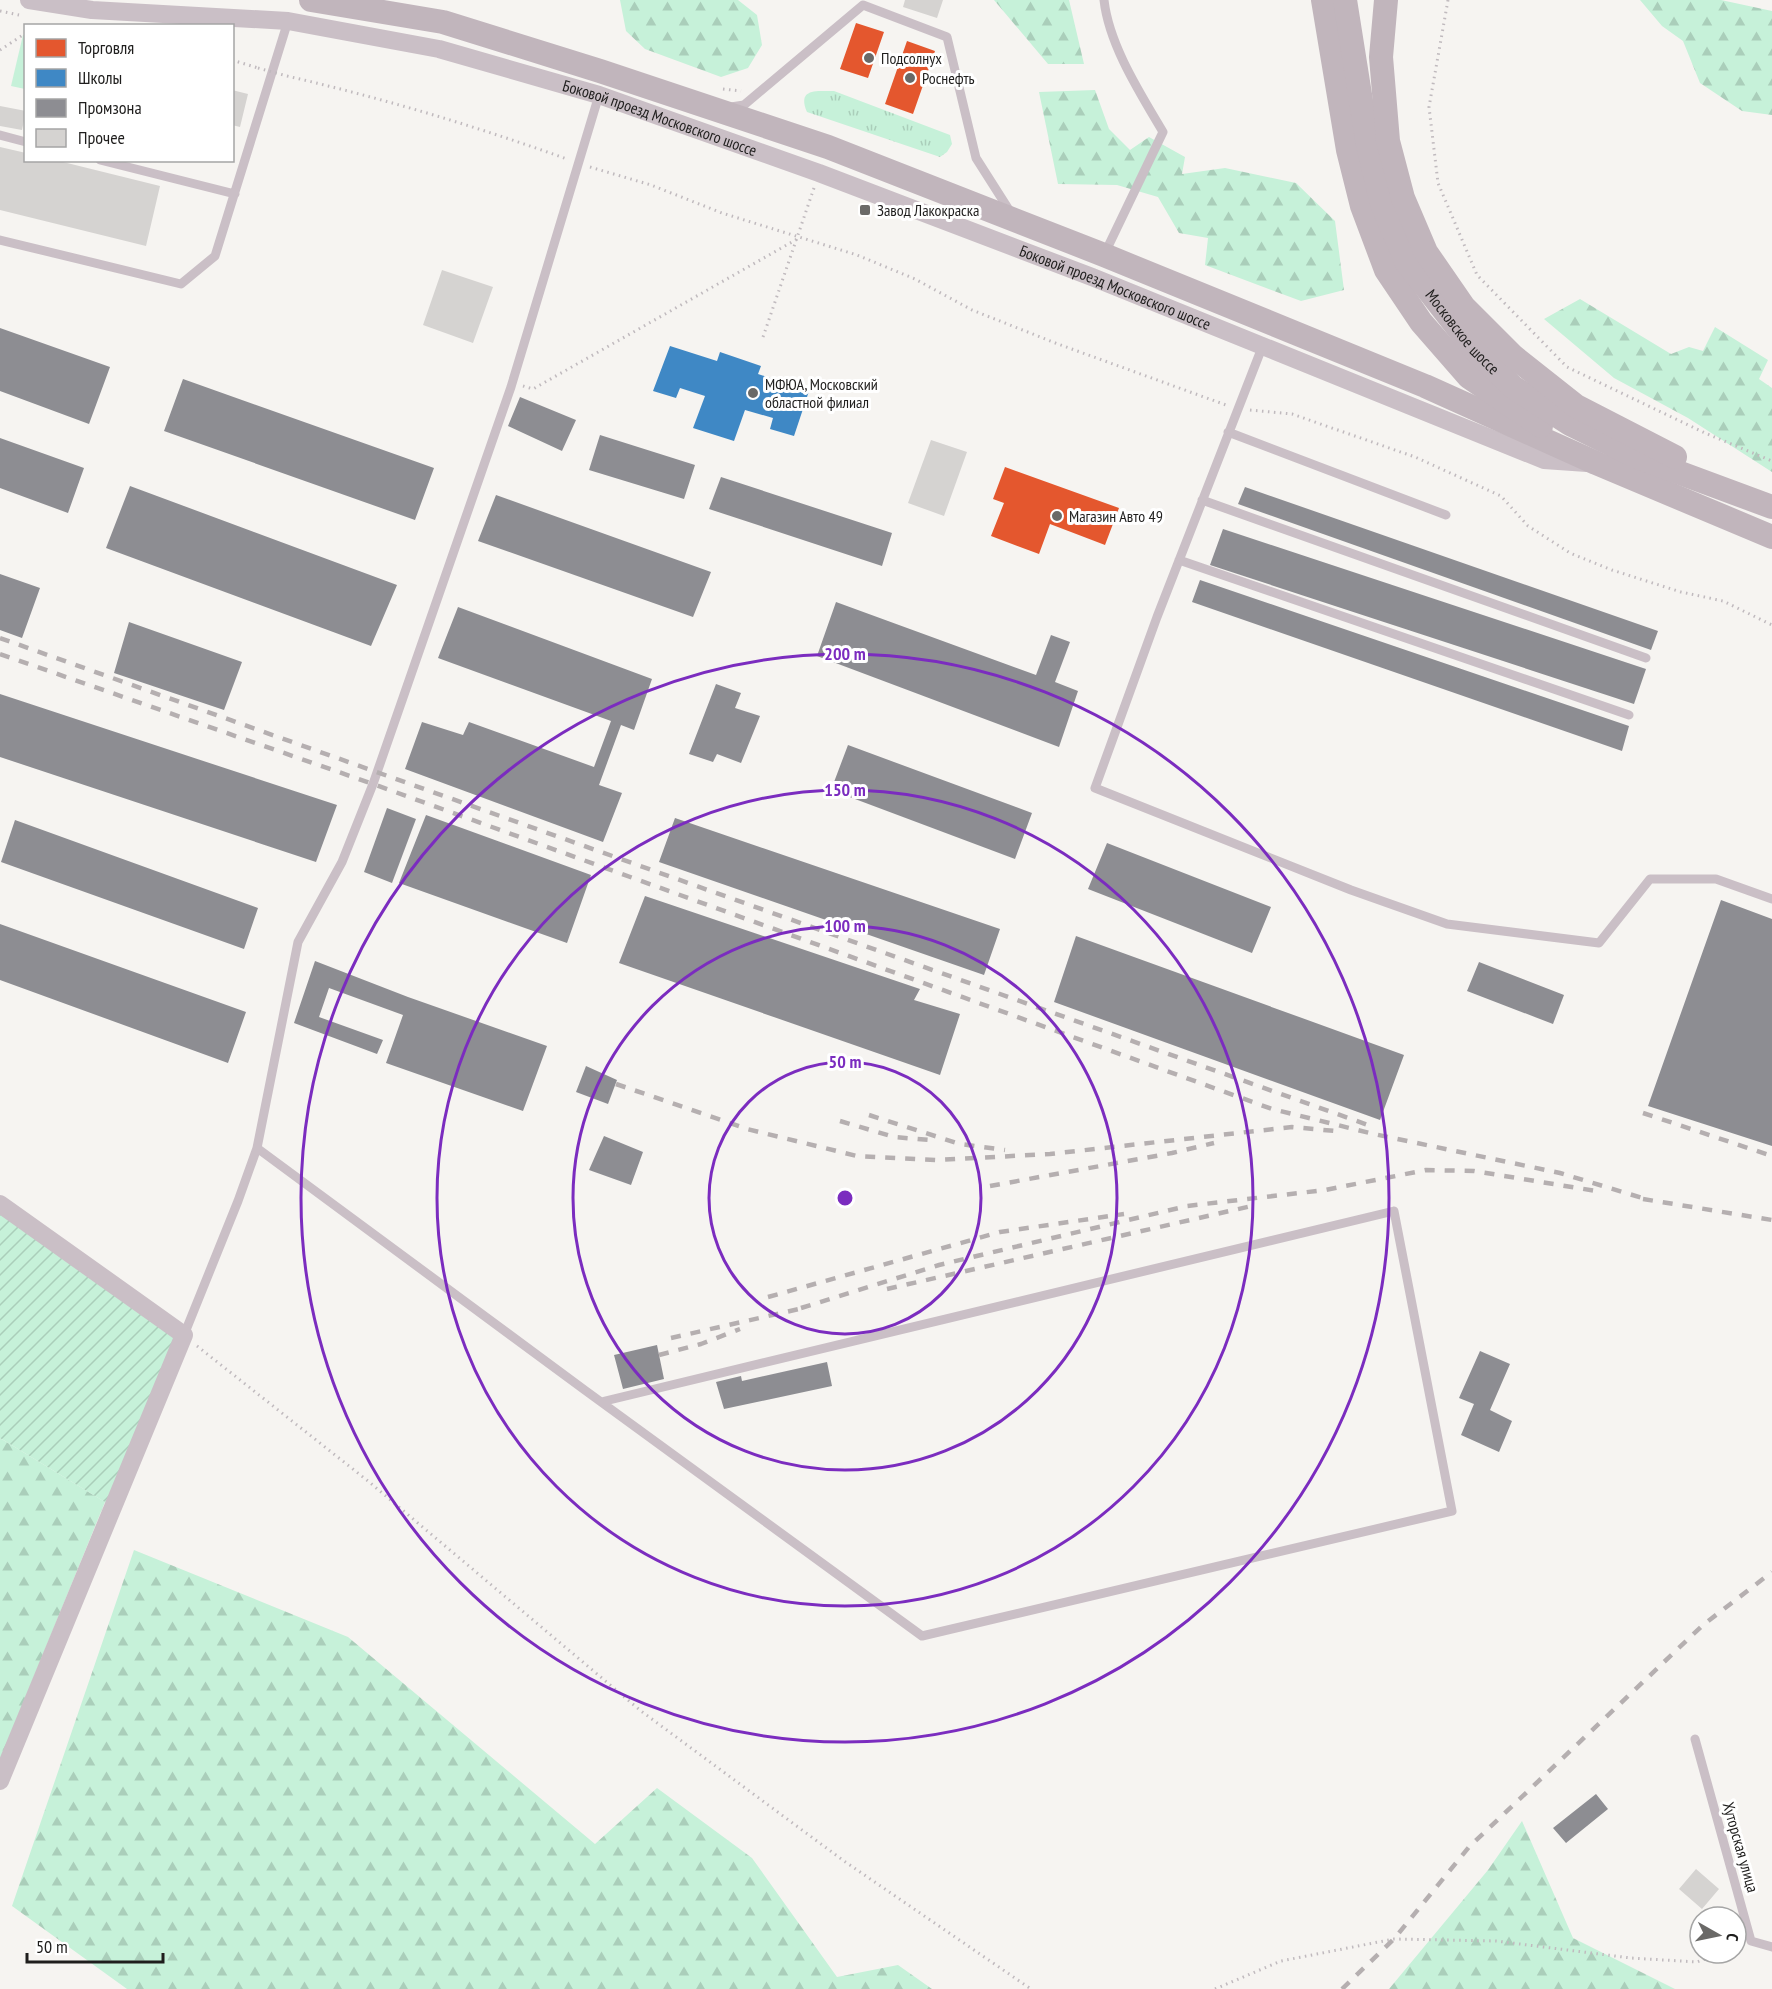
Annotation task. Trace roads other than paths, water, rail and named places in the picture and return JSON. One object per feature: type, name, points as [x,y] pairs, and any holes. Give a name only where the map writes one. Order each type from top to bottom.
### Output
[{"type":"main road","points":[[311,0],[442,22],[828,147],[1104,255],[1425,386],[1596,463],[1772,537]]},
{"type":"main road","points":[[1323,0],[1348,150],[1362,206],[1386,270],[1421,322],[1469,377],[1596,463]]},
{"type":"main road","name":"Московское шоссе","points":[[1345,0],[1368,145],[1382,204],[1407,262],[1474,349],[1513,387],[1570,424],[1637,458],[1772,505]]},
{"type":"main road","points":[[1386,0],[1381,57],[1388,141],[1403,198],[1426,252],[1464,308],[1513,356],[1576,406],[1772,505]]},
{"type":"street","name":"Боковой проезд Московского шоссе","points":[[29,0],[93,10],[288,21],[439,49],[599,95],[819,172],[1092,276],[1545,460],[1596,463],[1637,458]]},
{"type":"street","points":[[0,1204],[184,1335],[0,1781]]},
{"type":"lane","points":[[1104,0],[1106,21],[1138,90],[1163,132],[1104,255]]},
{"type":"lane","points":[[716,109],[744,105],[863,5],[947,37],[976,158],[1016,220]]},
{"type":"lane","points":[[0,240],[181,284],[215,256],[288,21]]},
{"type":"lane","points":[[184,1335],[257,1148],[298,942],[342,862],[373,783],[512,382],[599,95]]},
{"type":"lane","points":[[0,135],[24,141]]},
{"type":"lane","points":[[108,162],[235,194]]},
{"type":"lane","points":[[1263,345],[1179,560],[1095,788],[1351,890],[1447,924],[1599,943],[1650,879],[1716,879],[1772,899]]},
{"type":"lane","points":[[1228,432],[1446,515]]},
{"type":"lane","points":[[1202,500],[1646,657]]},
{"type":"lane","points":[[1179,560],[1629,715]]},
{"type":"lane","points":[[257,1148],[601,1402],[922,1636],[1452,1511],[1394,1211],[601,1402]]},
{"type":"lane","name":"Хуторская улица","points":[[1695,1739],[1751,1941],[1772,1947]]},
{"type":"railway","points":[[0,638],[1368,1125]]},
{"type":"railway","points":[[0,654],[373,784],[1272,1109],[1374,1134],[1560,1173],[1649,1200]]},
{"type":"railway","points":[[616,1084],[747,1129],[857,1156],[937,1160],[1050,1154],[1292,1127],[1335,1131]]},
{"type":"railway","points":[[1643,1113],[1772,1156]]},
{"type":"railway","points":[[869,1115],[960,1144],[1005,1150]]},
{"type":"railway","points":[[840,1121],[894,1137],[930,1140]]},
{"type":"railway","points":[[990,1186],[1172,1153],[1214,1143]]},
{"type":"railway","points":[[801,1308],[939,1265],[1187,1206],[1325,1190],[1426,1170],[1474,1171],[1596,1191]]},
{"type":"railway","points":[[1643,1199],[1772,1220]]},
{"type":"railway","points":[[887,1289],[1256,1205]]},
{"type":"railway","points":[[768,1297],[1000,1232],[1124,1214]]},
{"type":"railway","points":[[671,1338],[808,1307]]},
{"type":"railway","points":[[659,1355],[701,1344],[740,1329]]},
{"type":"railway","points":[[1342,1989],[1394,1939],[1469,1847],[1703,1625],[1772,1572]]},
{"type":"place","name":"Подсолнух","points":[[869,58]]},
{"type":"place","name":"Роснефть","points":[[910,78]]},
{"type":"place","name":"Завод Лакокраска","points":[[865,210]]},
{"type":"place","name":"МФЮА, Московский областной филиал","points":[[753,393]]},
{"type":"place","name":"Магазин Авто 49","points":[[1057,516]]}]
